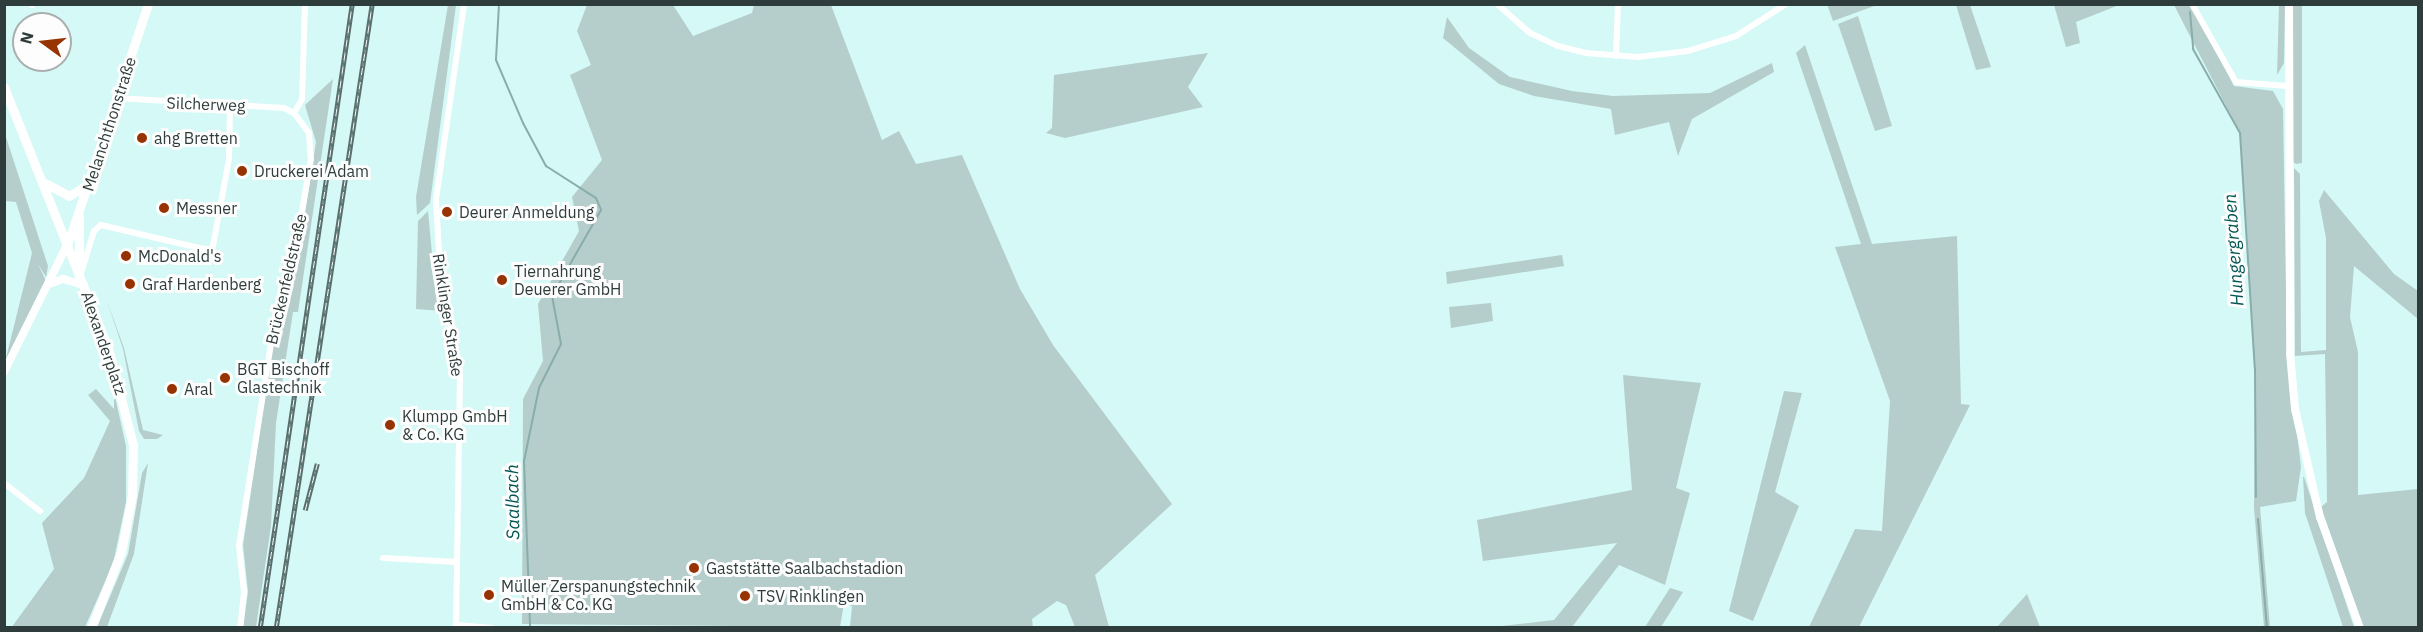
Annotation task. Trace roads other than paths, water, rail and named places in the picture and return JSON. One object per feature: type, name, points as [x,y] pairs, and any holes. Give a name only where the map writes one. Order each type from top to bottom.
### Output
[{"type":"main road","name":"Melanchthonstraße","points":[[68,243],[148,4]]},
{"type":"main road","name":"Alexanderplatz","points":[[4,87],[81,276],[118,377],[133,445],[132,495],[122,552],[91,627]]},
{"type":"main road","points":[[43,182],[69,196],[89,184]]},
{"type":"main road","points":[[79,214],[81,276]]},
{"type":"street","points":[[294,113],[302,99],[305,4]]},
{"type":"street","name":"Rinklinger Straße","points":[[456,626],[460,371],[440,267],[436,199],[464,4]]},
{"type":"street","points":[[1497,4],[1530,33],[1558,46],[1616,56],[1662,55],[1713,44],[1751,29],[1786,4]]},
{"type":"street","points":[[1616,56],[1618,4]]},
{"type":"street","points":[[2192,4],[2236,82],[2287,86]]},
{"type":"street","points":[[2289,4],[2287,86],[2295,409],[2318,510],[2360,627]]},
{"type":"street","name":"Silcherweg","points":[[117,98],[294,113]]},
{"type":"street","points":[[50,284],[81,276],[94,231],[111,225],[212,251],[229,159],[230,106]]},
{"type":"street","name":"Brückenfeldstraße","points":[[240,627],[244,592],[239,544],[276,312],[295,252],[311,159],[309,133],[294,113]]},
{"type":"street","points":[[4,372],[50,284],[68,243]]},
{"type":"street","points":[[4,483],[40,511]]},
{"type":"street","points":[[383,558],[457,562]]},
{"type":"street","points":[[456,626],[492,627]]},
{"type":"waterway","name":"Saalbach","points":[[499,4],[496,60],[523,123],[546,166],[596,198],[601,210],[552,296],[561,344],[539,388],[524,461],[530,628]]},
{"type":"waterway","name":"Hungergraben","points":[[2190,12],[2193,49],[2240,133],[2255,369],[2256,497]]},
{"type":"waterway","name":"Hungergraben","points":[[2258,519],[2267,628]]},
{"type":"railway","points":[[260,628],[352,4]]},
{"type":"railway","points":[[276,628],[372,4]]},
{"type":"railway","points":[[305,510],[317,464]]},
{"type":"place","name":"ahg Bretten","points":[[142,138]]},
{"type":"place","name":"Druckerei Adam","points":[[242,171]]},
{"type":"place","name":"Messner","points":[[164,208]]},
{"type":"place","name":"Deurer Anmeldung","points":[[447,212]]},
{"type":"place","name":"McDonald's","points":[[126,256]]},
{"type":"place","name":"Tiernahrung Deuerer GmbH","points":[[502,280]]},
{"type":"place","name":"Graf Hardenberg","points":[[130,284]]},
{"type":"place","name":"BGT Bischoff Glastechnik","points":[[225,378]]},
{"type":"place","name":"Aral","points":[[172,389]]},
{"type":"place","name":"Klumpp GmbH & Co. KG","points":[[390,425]]},
{"type":"place","name":"Gaststätte Saalbachstadion","points":[[694,568]]},
{"type":"place","name":"Müller Zerspanungstechnik GmbH & Co. KG","points":[[489,595]]},
{"type":"place","name":"TSV Rinklingen","points":[[745,596]]}]
